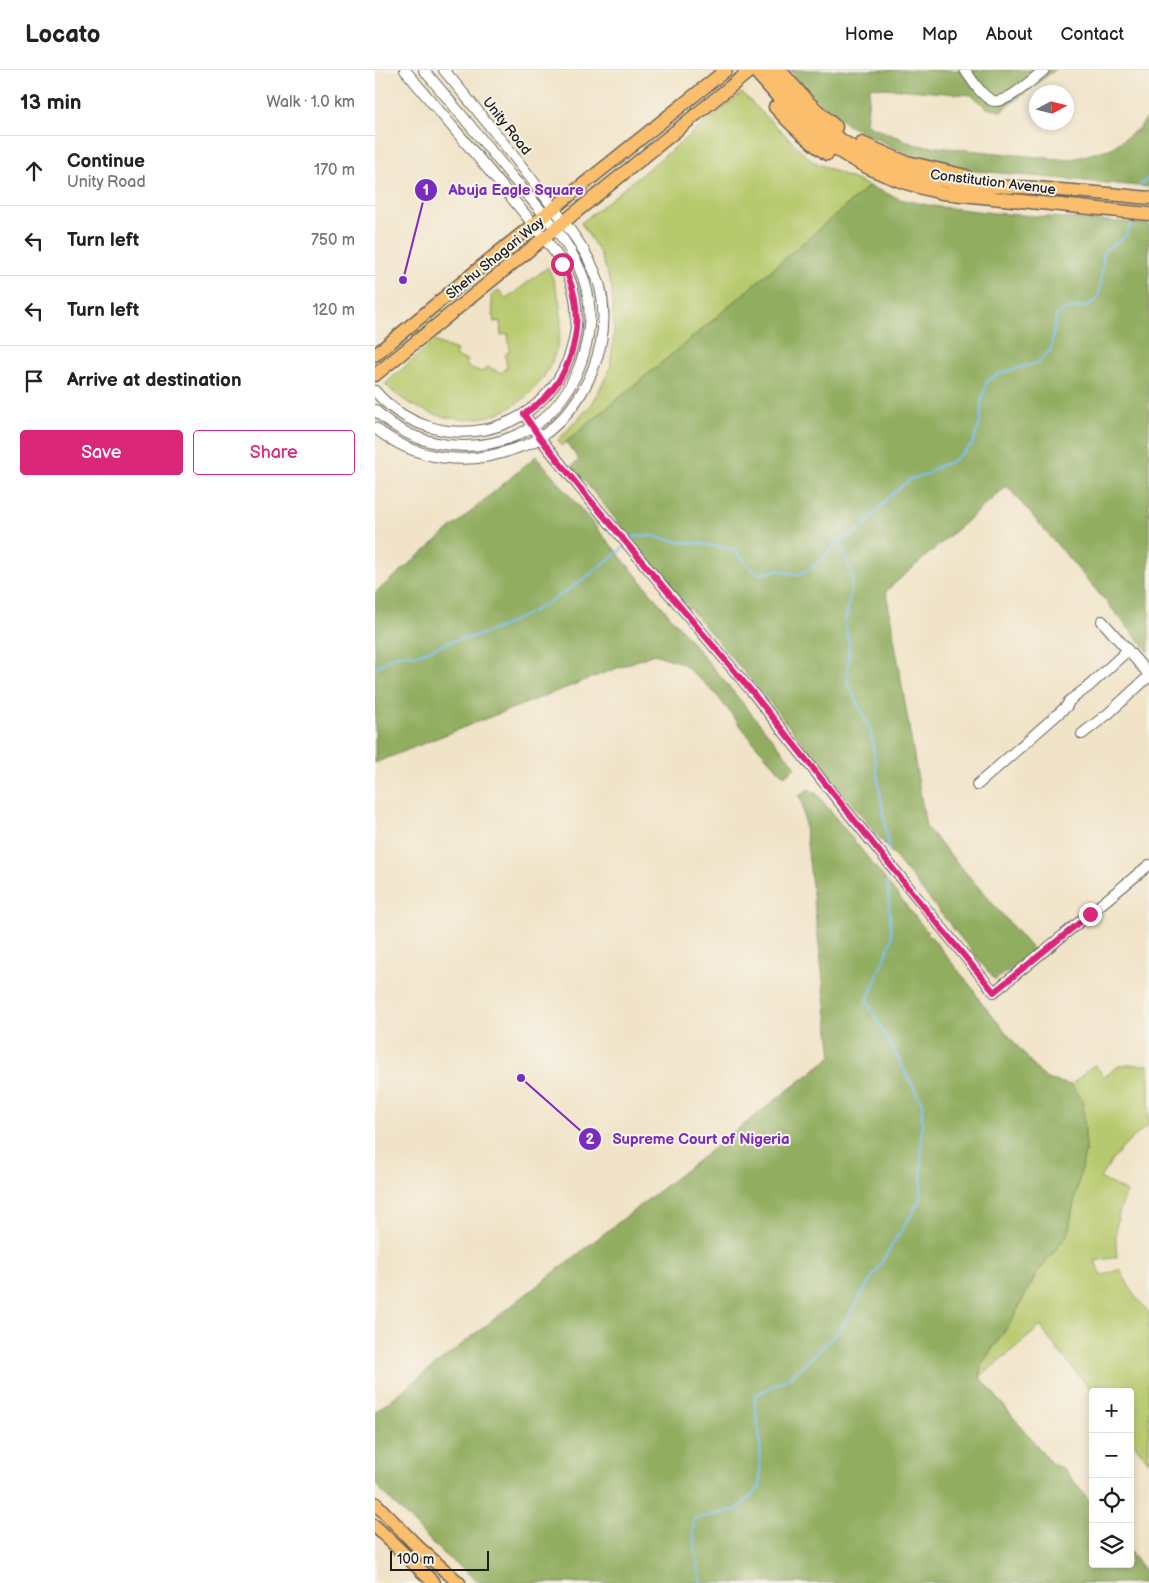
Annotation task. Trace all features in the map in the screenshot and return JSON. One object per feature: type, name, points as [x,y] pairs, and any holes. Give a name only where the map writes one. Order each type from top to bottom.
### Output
[{"type":"main road","name":"Shehu Shagari Way","points":[[375,355],[713,76],[726,70]]},
{"type":"main road","name":"Constitution Avenue","points":[[767,70],[817,123],[855,150],[895,168],[949,181],[1149,198]]},
{"type":"main road","points":[[780,70],[807,101],[830,123],[869,147],[903,161],[995,186]]},
{"type":"main road","name":"Shehu Shagari Way","points":[[375,375],[749,71]]},
{"type":"main road","name":"Constitution Avenue","points":[[749,71],[825,142],[857,163],[917,187],[942,193],[1149,214]]},
{"type":"main road","points":[[375,1503],[418,1547],[459,1583]]},
{"type":"main road","points":[[375,1526],[434,1583]]},
{"type":"street","points":[[375,391],[394,410],[406,418],[421,424],[446,431],[475,432],[488,429],[524,414],[549,393],[568,362],[574,342],[577,321],[575,298],[570,280],[562,264],[533,225],[405,70]]},
{"type":"street","name":"Unity Road","points":[[375,428],[410,449],[424,454],[456,460],[497,455],[540,438],[568,411],[581,392],[592,373],[599,355],[602,337],[604,320],[600,286],[593,269],[549,212],[425,70]]},
{"type":"street","name":"Unity Road","points":[[445,70],[499,137],[549,212]]},
{"type":"street","points":[[965,70],[984,94],[993,101],[1001,101],[1008,98],[1044,70]]},
{"type":"street","name":"Unity Road","points":[[375,410],[405,432],[420,439],[449,446],[484,444],[506,438],[533,426],[557,403],[570,386],[579,369],[585,351],[590,321],[587,288],[582,272],[559,225]]},
{"type":"street","points":[[524,414],[540,438],[590,500],[776,722],[994,992],[1149,865]]},
{"type":"street","points":[[1082,734],[1109,713],[1149,677],[1102,621]]},
{"type":"street","points":[[977,785],[1128,650]]},
{"type":"green space","points":[[790,70],[1055,70],[1035,85],[1029,85],[1029,90],[1001,111],[987,108],[972,95],[870,87],[866,124],[916,145],[1069,160],[1112,148],[1139,128],[1149,115],[1149,187],[968,170],[908,154],[849,126],[812,96]]},
{"type":"green space","points":[[742,93],[812,161],[869,186],[712,321],[561,446],[558,440],[592,404],[610,369],[614,332],[612,288],[600,253],[581,223]]},
{"type":"green space","points":[[869,186],[900,199],[932,206],[994,213],[1149,224],[1149,652],[1007,486],[886,591],[926,827],[1034,951],[995,980],[762,693],[667,582],[572,466],[579,460],[566,442],[712,321]]},
{"type":"green space","points":[[548,267],[560,305],[561,318],[558,342],[551,364],[539,383],[523,399],[505,410],[484,417],[461,419],[437,415],[423,410],[403,399],[385,384],[434,341],[457,350],[455,356],[468,361],[466,366],[482,372],[488,367],[501,373],[507,367],[505,355],[510,350],[508,334],[501,335],[500,321],[494,322],[491,296],[499,290],[506,299]]},
{"type":"green space","points":[[536,456],[796,767],[784,776],[754,743],[715,693],[682,663],[654,654],[375,763],[375,593]]},
{"type":"green space","points":[[809,789],[816,793],[973,989],[980,1001],[1039,1072],[1047,1079],[1071,1085],[1083,1100],[1086,1149],[1068,1234],[1035,1276],[1011,1322],[981,1365],[980,1377],[1052,1464],[1064,1469],[1089,1500],[1089,1568],[1134,1568],[1134,1557],[1149,1576],[1149,1583],[480,1583],[441,1552],[375,1484],[375,1412],[832,1056],[802,801],[799,796]]},
{"type":"green space","points":[[1095,1065],[1104,1077],[1120,1065],[1149,1065],[1149,1125],[1121,1149],[1100,1178],[1127,1192],[1120,1209],[1117,1224],[1117,1257],[1095,1261],[1101,1276],[1120,1269],[1133,1292],[1149,1312],[1149,1462],[1134,1444],[1134,1388],[1089,1388],[1048,1338],[1041,1326],[980,1377],[981,1365],[1011,1322],[1035,1276],[1068,1234],[1075,1197],[1083,1100],[1071,1085]]},
{"type":"waterway","points":[[1140,186],[1149,177]]},
{"type":"waterway","points":[[631,541],[636,536],[653,536],[734,550],[753,570],[761,574],[779,570],[798,575],[815,566],[840,540],[862,528],[893,493],[912,478],[927,475],[931,470],[954,460],[972,445],[980,423],[982,398],[987,381],[1000,373],[1037,363],[1051,349],[1056,316],[1064,310],[1086,306],[1097,300],[1104,251],[1126,236],[1132,222]]},
{"type":"waterway","points":[[840,541],[853,577],[845,622],[849,645],[847,681],[870,729],[889,850]]},
{"type":"waterway","points":[[375,669],[400,655],[417,655],[453,641],[478,636],[506,625],[560,596],[625,546]]},
{"type":"waterway","points":[[701,1583],[693,1534],[694,1519],[738,1509],[760,1487],[760,1439],[754,1396],[790,1377],[838,1332],[921,1199],[922,1103],[867,1001],[892,939],[887,882]]},
{"type":"place","name":"Abuja Eagle Square","points":[[403,280]]},
{"type":"place","name":"Supreme Court of Nigeria","points":[[521,1078]]},
{"type":"route","points":[[562,264],[570,280],[575,298],[577,321],[574,342],[568,362],[559,379],[549,393],[524,414],[540,438],[580,488],[753,693],[994,992],[1090,914]]}]
